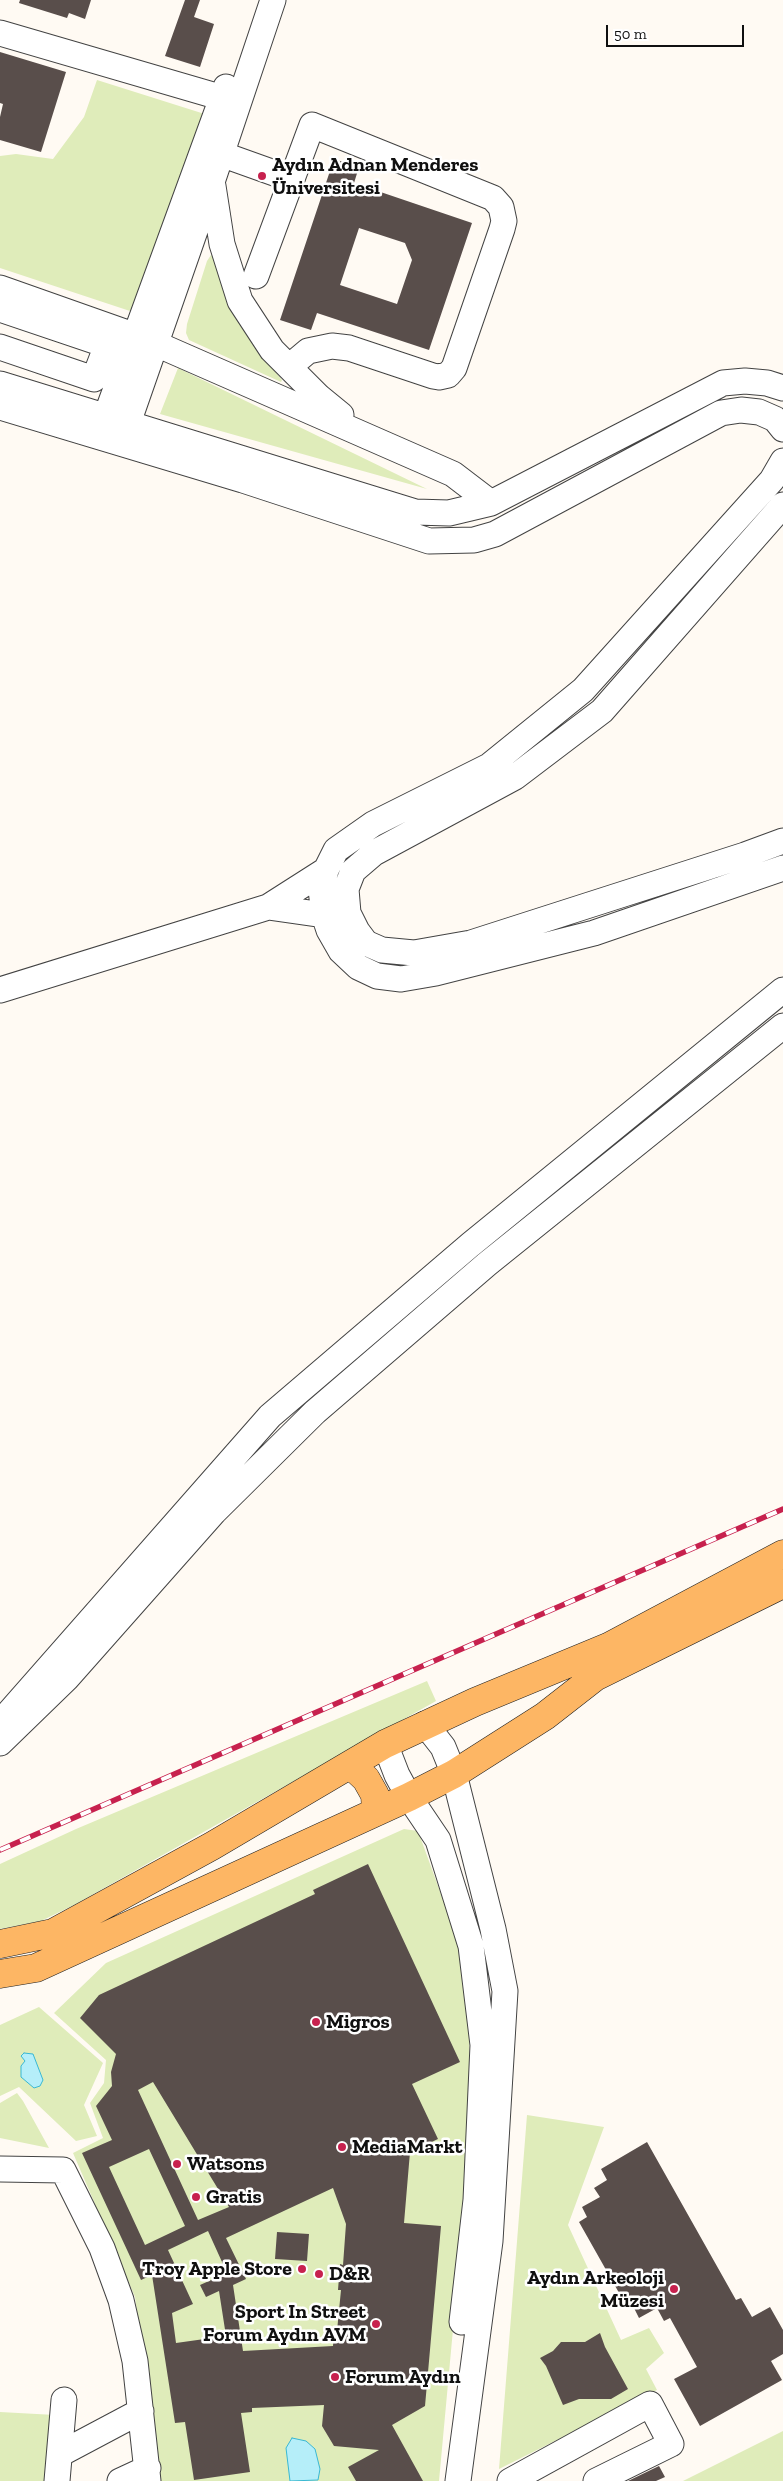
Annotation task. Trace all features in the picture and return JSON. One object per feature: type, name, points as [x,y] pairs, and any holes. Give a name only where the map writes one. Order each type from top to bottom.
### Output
[{"type":"main road","points":[[0,1944],[54,1933],[212,1846],[351,1766],[385,1744],[426,1724],[608,1647],[783,1554]]},
{"type":"main road","points":[[0,1987],[36,1968],[409,1798],[454,1774],[545,1716],[595,1677],[783,1584]]},
{"type":"main road","points":[[351,1766],[366,1779],[375,1795],[376,1812]]},
{"type":"main road","points":[[0,1974],[36,1968]]},
{"type":"street","points":[[256,0],[222,98],[213,151],[212,182],[222,244],[240,301],[272,350],[318,397],[367,436]]},
{"type":"street","points":[[115,427],[132,344],[213,151],[273,0]]},
{"type":"street","points":[[0,33],[222,98]]},
{"type":"street","points":[[256,276],[312,125],[493,198],[501,208],[504,222],[454,368],[448,375],[433,376],[349,348],[332,346],[308,351],[288,367]]},
{"type":"street","points":[[213,151],[292,179]]},
{"type":"street","points":[[0,348],[94,380],[132,344],[212,182]]},
{"type":"street","points":[[0,288],[132,344],[367,436],[453,474],[492,503]]},
{"type":"street","points":[[0,309],[132,344]]},
{"type":"street","points":[[0,407],[115,427],[415,512],[449,513],[492,503],[723,382],[753,381],[783,388]]},
{"type":"street","points":[[0,384],[115,427],[243,480],[429,540],[474,540],[503,530],[722,413],[741,410],[759,412],[775,419],[783,429]]},
{"type":"street","points":[[783,460],[772,480],[583,690],[489,766],[365,829],[336,850],[326,870],[322,888],[324,915],[329,930],[340,951],[358,967],[377,976],[401,979],[436,973],[594,933],[783,868]]},
{"type":"street","points":[[783,505],[602,711],[515,777],[374,853],[353,871],[346,889],[348,913],[356,931],[366,942],[382,950],[414,953],[471,942],[745,855],[783,841]]},
{"type":"street","points":[[0,990],[268,907],[326,870]]},
{"type":"street","points":[[268,907],[324,915]]},
{"type":"street","points":[[0,1723],[270,1416],[470,1245],[783,990]]},
{"type":"street","points":[[0,1743],[67,1678],[214,1512],[315,1412],[487,1264],[783,1026]]},
{"type":"street","points":[[426,1724],[443,1747],[454,1774],[493,1929],[505,1991],[490,2241],[458,2481]]},
{"type":"street","points":[[385,1744],[397,1775],[409,1798],[438,1840],[471,1946],[483,2045],[476,2200],[444,2481]]},
{"type":"street","points":[[0,2169],[63,2170],[102,2248],[121,2300],[135,2361],[148,2474],[120,2481]]},
{"type":"street","points":[[58,2481],[64,2400]]},
{"type":"street","points":[[510,2481],[650,2404],[671,2444],[596,2481]]},
{"type":"street","points":[[60,2454],[141,2411]]},
{"type":"green space","points":[[97,80],[211,116],[139,314],[0,268],[0,156],[16,154],[53,159],[84,117]]},
{"type":"green space","points":[[211,255],[217,258],[264,358],[282,380],[281,382],[189,340],[186,333],[187,324],[207,261]]},
{"type":"green space","points":[[178,368],[427,489],[160,414]]},
{"type":"green space","points":[[427,1681],[436,1701],[74,1905],[41,1921],[0,1929],[0,1864],[76,1829]]},
{"type":"green space","points":[[404,1829],[418,1831],[469,1971],[470,2145],[439,2481],[156,2481],[156,2451],[135,2297],[73,2153],[103,2138],[90,2103],[104,2083],[106,2060],[54,2013],[106,1963]]},
{"type":"green space","points":[[39,2007],[103,2063],[84,2105],[97,2136],[76,2141],[19,2087],[0,2096],[0,2025]]},
{"type":"green space","points":[[17,2093],[49,2148],[0,2138],[0,2103]]},
{"type":"green space","points":[[527,2115],[604,2127],[568,2225],[621,2340],[649,2328],[664,2353],[646,2369],[657,2390],[499,2469]]},
{"type":"green space","points":[[0,2412],[55,2415],[51,2481],[0,2481]]},
{"type":"green space","points":[[783,2431],[783,2481],[683,2481]]},
{"type":"water","points":[[24,2053],[33,2054],[43,2080],[40,2086],[34,2088],[21,2077],[21,2066],[25,2061],[21,2056]]},
{"type":"water","points":[[292,2438],[306,2441],[315,2449],[320,2469],[318,2480],[290,2481],[286,2448]]},
{"type":"building","points":[[20,0],[91,0],[85,19],[69,13],[67,18],[19,3]]},
{"type":"building","points":[[185,0],[200,0],[194,17],[214,24],[200,67],[165,56]]},
{"type":"building","points":[[0,52],[66,72],[41,152],[0,140],[0,117],[3,104],[0,103]]},
{"type":"building","points":[[334,159],[359,167],[354,183],[472,223],[429,350],[317,313],[311,330],[280,320]],"holes":[[[359,228],[405,243],[412,260],[397,304],[340,285]]]},
{"type":"building","points":[[368,1864],[460,2062],[412,2084],[438,2139],[410,2152],[404,2223],[441,2226],[425,2406],[392,2425],[423,2481],[356,2481],[348,2467],[379,2450],[334,2446],[322,2426],[324,2405],[252,2408],[252,2412],[241,2413],[250,2472],[194,2480],[185,2422],[175,2423],[152,2275],[141,2280],[82,2153],[112,2140],[96,2106],[112,2086],[111,2072],[116,2054],[80,2018],[99,1995],[315,1894],[313,1890]],"holes":[[[153,2082],[229,2207],[198,2220],[138,2090]],[[149,2149],[185,2226],[145,2245],[109,2167]],[[333,2188],[346,2224],[343,2265],[340,2264],[338,2290],[341,2290],[337,2331],[334,2331],[333,2346],[243,2351],[233,2285],[246,2279],[226,2238]],[[208,2231],[227,2273],[200,2285],[206,2297],[219,2291],[226,2336],[176,2343],[172,2313],[193,2304],[168,2250]]]},
{"type":"building","name":"Aydın Arkeoloji Müzesi","points":[[647,2142],[736,2300],[741,2298],[752,2317],[770,2307],[783,2330],[783,2354],[771,2361],[782,2380],[700,2426],[674,2379],[697,2367],[670,2318],[664,2321],[657,2308],[639,2318],[632,2304],[627,2307],[579,2222],[587,2217],[582,2207],[600,2197],[594,2188],[607,2180],[601,2169]]},
{"type":"building","points":[[277,2232],[309,2234],[307,2261],[275,2259]]},
{"type":"building","points":[[600,2333],[605,2347],[628,2389],[611,2399],[579,2399],[563,2405],[546,2366],[540,2358],[553,2351],[561,2342],[585,2342]]},
{"type":"building","points":[[659,2466],[665,2477],[656,2481],[628,2481]]},
{"type":"railway","points":[[0,1850],[783,1509]]},
{"type":"place","name":"Aydın Adnan Menderes Üniversitesi","points":[[262,176]]},
{"type":"place","name":"Migros","points":[[316,2022]]},
{"type":"place","name":"MediaMarkt","points":[[342,2147]]},
{"type":"place","name":"Watsons","points":[[177,2164]]},
{"type":"place","name":"Gratis","points":[[196,2197]]},
{"type":"place","name":"Troy Apple Store","points":[[302,2269]]},
{"type":"place","name":"D&R","points":[[319,2274]]},
{"type":"place","name":"Aydın Arkeoloji Müzesi","points":[[674,2289]]},
{"type":"place","name":"Sport In Street Forum Aydın AVM","points":[[376,2324]]},
{"type":"place","name":"Forum Aydın","points":[[335,2377]]}]
